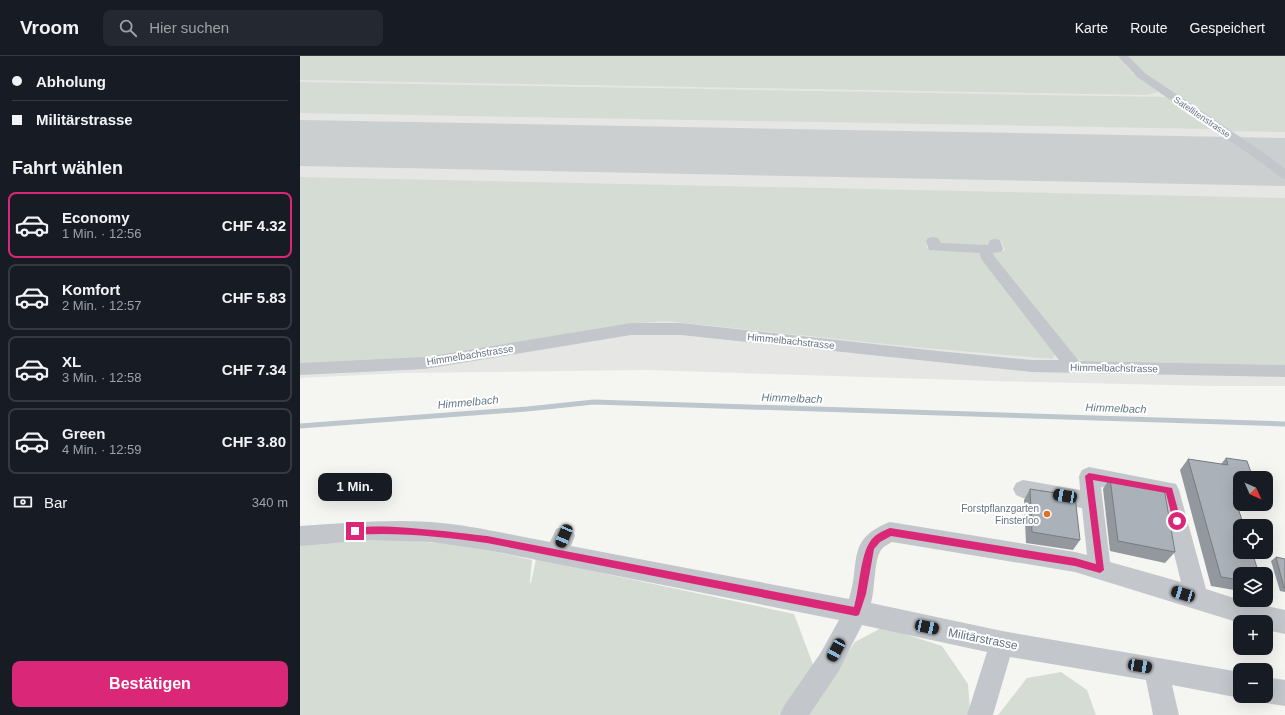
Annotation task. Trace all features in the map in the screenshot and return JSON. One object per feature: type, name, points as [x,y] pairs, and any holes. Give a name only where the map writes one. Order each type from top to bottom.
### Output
[{"type":"street","name":"Satellitenstrasse","points":[[1123,56],[1141,75],[1285,175]]},
{"type":"street","points":[[933,242],[934,247],[990,246],[988,257],[1074,367]]},
{"type":"street","name":"Himmelbachstrasse","points":[[300,369],[424,363],[631,330],[681,329],[1032,366],[1285,371]]},
{"type":"street","points":[[1100,570],[1089,476],[1170,490],[1196,598]]},
{"type":"street","points":[[1024,489],[1092,501]]},
{"type":"street","name":"Militärstrasse","points":[[300,536],[370,530],[431,532],[487,540],[560,545],[856,612],[1002,643],[1233,684]]},
{"type":"street","points":[[793,715],[828,663],[856,612],[862,594],[867,557],[870,547],[877,539],[890,532],[1075,562],[1264,618],[1285,622]]},
{"type":"street","points":[[980,715],[1002,643]]},
{"type":"street","points":[[1156,669],[1166,715]]},
{"type":"street","points":[[1273,691],[1285,693]]},
{"type":"shaded area","points":[[300,56],[1285,56],[1285,386],[1211,386],[993,381],[646,370],[404,373],[300,378]]},
{"type":"shaded area","points":[[300,56],[1119,56],[1132,73],[1158,92],[1146,95],[300,80]]},
{"type":"shaded area","points":[[1128,56],[1285,56],[1285,132],[1226,131],[1145,73]]},
{"type":"shaded area","points":[[300,82],[1166,97],[1212,129],[300,113]]},
{"type":"shaded area","points":[[300,177],[1285,198],[1285,365],[1084,361],[1072,357],[991,254],[1005,250],[1001,241],[989,241],[990,246],[941,245],[939,241],[926,240],[927,248],[977,252],[1053,346],[1055,355],[1052,359],[914,347],[667,321],[626,324],[419,358],[300,364]]},
{"type":"shaded area","points":[[368,538],[467,545],[532,560],[530,583],[536,559],[794,614],[815,670],[783,715],[300,715],[300,539]]},
{"type":"shaded area","points":[[883,627],[942,646],[968,684],[970,709],[967,715],[806,715],[855,642]]},
{"type":"shaded area","points":[[1061,672],[1087,690],[1096,715],[998,715],[1027,678]]},
{"type":"building","points":[[1226,458],[1247,461],[1251,471],[1233,471],[1233,511],[1239,511],[1242,519],[1233,519],[1233,559],[1254,559],[1257,567],[1233,567],[1233,579],[1221,577],[1188,459],[1228,465]]},
{"type":"building","points":[[1110,478],[1164,488],[1175,552],[1118,541]]},
{"type":"building","name":"Forstpflanzgarten Finsterloo","points":[[1030,489],[1075,496],[1080,540],[1032,532]]},
{"type":"building","points":[[1276,557],[1285,559],[1285,588],[1284,588]]},
{"type":"waterway","name":"Himmelbach","points":[[300,426],[527,409],[594,402],[1285,424]]},
{"type":"runway","points":[[300,143],[1285,162]]},
{"type":"place","name":"Forstpflanzgarten Finsterloo","points":[[1047,514]]},
{"type":"route","points":[[355,531],[431,532],[487,540],[856,612],[862,594],[867,557],[870,547],[877,539],[890,532],[1075,562],[1100,570],[1089,476],[1170,490],[1177,521]]}]
